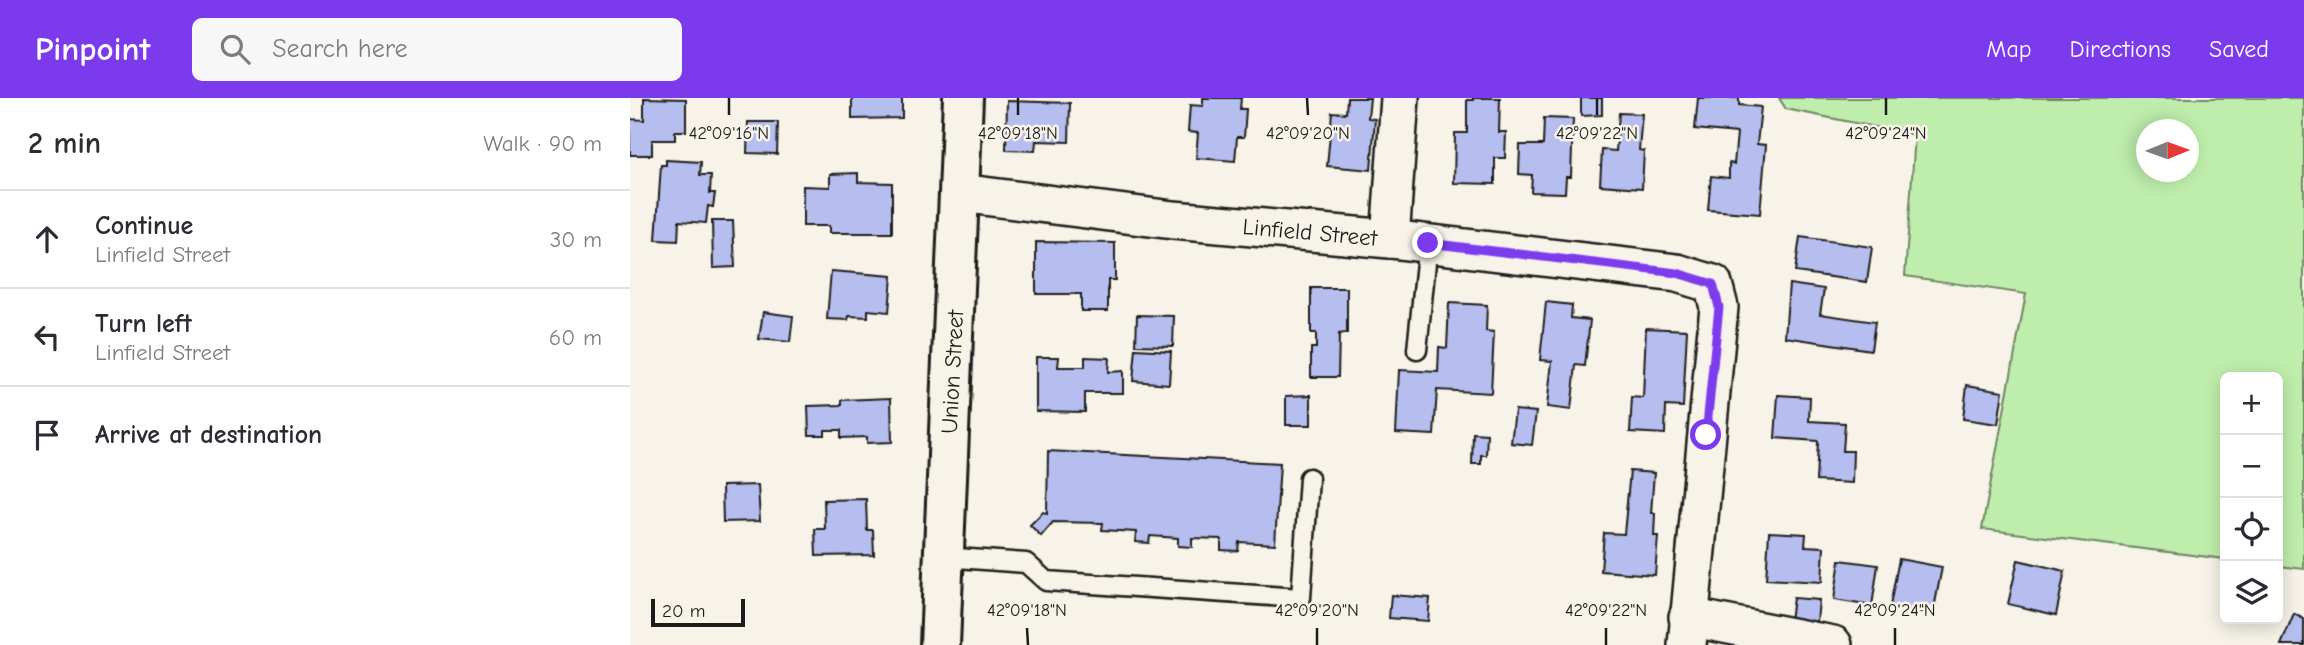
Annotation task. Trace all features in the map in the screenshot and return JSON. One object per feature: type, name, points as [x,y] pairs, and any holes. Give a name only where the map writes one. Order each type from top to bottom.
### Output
[{"type":"main road","name":"Union Street","points":[[940,645],[963,98]]},
{"type":"street","points":[[1390,239],[1399,98]]},
{"type":"street","name":"Linfield Street","points":[[960,193],[1173,219],[1428,243],[1677,273],[1713,284],[1719,307],[1687,631]]},
{"type":"street","points":[[1687,631],[1833,645]]},
{"type":"lane","points":[[1417,350],[1428,243]]},
{"type":"lane","points":[[943,557],[1026,563],[1046,581],[1301,598],[1309,478]]},
{"type":"green space","points":[[1779,98],[2304,98],[2304,569],[2283,567],[2283,372],[2220,372],[2220,558],[1982,529],[2026,294],[1905,276],[1915,135],[1786,109]]},
{"type":"building","points":[[644,98],[686,99],[686,131],[675,131],[675,140],[652,140],[652,155],[630,155],[630,119],[644,120]]},
{"type":"building","points":[[852,98],[902,98],[902,118],[852,119]]},
{"type":"building","points":[[1203,98],[1241,98],[1240,109],[1246,109],[1244,137],[1237,137],[1235,161],[1196,158],[1198,133],[1188,132],[1190,105],[1203,106]]},
{"type":"building","points":[[1347,98],[1370,98],[1368,118],[1375,119],[1371,170],[1327,166],[1332,112],[1346,113]]},
{"type":"building","points":[[1500,98],[1499,132],[1506,132],[1505,158],[1495,158],[1495,184],[1454,183],[1455,133],[1467,133],[1467,100]]},
{"type":"building","points":[[1581,98],[1602,98],[1602,115],[1581,116]]},
{"type":"building","points":[[1698,98],[1739,98],[1739,105],[1761,107],[1757,144],[1766,145],[1760,214],[1708,210],[1711,176],[1729,178],[1729,163],[1734,164],[1737,133],[1695,129]]},
{"type":"building","points":[[1007,101],[1070,103],[1069,142],[1036,141],[1035,151],[1006,150]]},
{"type":"building","points":[[1619,113],[1642,114],[1639,150],[1644,151],[1642,188],[1600,185],[1602,150],[1616,151]]},
{"type":"building","points":[[1544,118],[1573,119],[1571,177],[1566,177],[1565,193],[1531,192],[1532,175],[1519,174],[1520,145],[1543,145]]},
{"type":"building","points":[[748,122],[778,122],[777,154],[747,153]]},
{"type":"building","points":[[666,160],[701,162],[700,175],[711,175],[710,193],[715,193],[713,207],[708,206],[706,223],[679,221],[678,241],[656,240],[661,165],[666,165]]},
{"type":"building","points":[[858,173],[858,182],[892,183],[892,233],[829,233],[829,226],[803,226],[803,186],[830,187],[830,174]]},
{"type":"building","points":[[712,221],[733,221],[735,267],[713,268]]},
{"type":"building","points":[[1800,237],[1872,247],[1867,282],[1795,272]]},
{"type":"building","points":[[1036,242],[1115,243],[1115,280],[1108,280],[1108,311],[1081,311],[1081,294],[1036,294]]},
{"type":"building","points":[[831,271],[892,276],[889,312],[868,310],[868,317],[827,319]]},
{"type":"building","points":[[1789,284],[1824,289],[1820,314],[1875,322],[1871,350],[1785,337]]},
{"type":"building","points":[[1311,288],[1347,288],[1347,333],[1339,334],[1338,377],[1311,377],[1311,348],[1316,348],[1316,333],[1311,333]]},
{"type":"building","points":[[1546,302],[1572,305],[1571,318],[1590,320],[1585,366],[1576,365],[1571,410],[1547,407],[1552,361],[1540,360]]},
{"type":"building","points":[[1449,303],[1487,305],[1486,331],[1494,332],[1491,393],[1437,390],[1434,435],[1396,433],[1399,370],[1438,372],[1439,347],[1447,348]]},
{"type":"building","points":[[763,312],[793,316],[790,342],[759,339]]},
{"type":"building","points":[[1137,315],[1174,316],[1173,346],[1136,345]]},
{"type":"building","points":[[1646,328],[1687,330],[1683,407],[1666,406],[1665,434],[1630,432],[1632,397],[1643,398]]},
{"type":"building","points":[[1136,349],[1171,351],[1169,384],[1133,381]]},
{"type":"building","points":[[1036,357],[1059,357],[1058,367],[1085,367],[1085,357],[1109,358],[1108,372],[1123,371],[1123,393],[1085,393],[1085,412],[1036,411]]},
{"type":"building","points":[[1967,385],[2003,391],[1998,424],[1963,419]]},
{"type":"building","points":[[1311,395],[1311,425],[1286,425],[1286,396]]},
{"type":"building","points":[[1778,395],[1810,397],[1809,421],[1845,423],[1843,451],[1853,451],[1852,483],[1816,481],[1818,441],[1775,438]]},
{"type":"building","points":[[891,398],[892,442],[867,443],[867,437],[841,438],[841,430],[825,430],[825,435],[809,435],[808,406],[842,405],[842,400]]},
{"type":"building","points":[[1515,410],[1536,412],[1532,445],[1511,443]]},
{"type":"building","points":[[1473,433],[1487,434],[1486,455],[1481,455],[1481,464],[1472,464]]},
{"type":"building","points":[[1048,451],[1280,463],[1275,544],[1239,542],[1238,551],[1221,550],[1221,539],[1192,538],[1192,547],[1178,546],[1178,538],[1150,536],[1149,543],[1135,542],[1136,532],[1102,530],[1103,523],[1053,522],[1041,536],[1030,525],[1043,512],[1047,513]]},
{"type":"building","points":[[1630,471],[1654,473],[1651,513],[1655,513],[1654,536],[1658,536],[1655,575],[1601,571],[1604,533],[1624,534]]},
{"type":"building","points":[[758,485],[760,521],[723,522],[722,486]]},
{"type":"building","points":[[866,499],[867,530],[873,530],[874,555],[816,556],[815,529],[825,529],[824,500]]},
{"type":"building","points":[[1769,532],[1806,534],[1805,546],[1824,547],[1822,582],[1766,579]]},
{"type":"building","points":[[1899,559],[1942,567],[1933,614],[1890,606]]},
{"type":"building","points":[[1840,560],[1878,565],[1872,606],[1834,600]]},
{"type":"building","points":[[2018,560],[2065,571],[2056,615],[2008,604]]},
{"type":"building","points":[[1391,595],[1430,598],[1428,621],[1389,618]]},
{"type":"building","points":[[1793,598],[1819,600],[1817,622],[1790,620]]},
{"type":"building","points":[[2294,614],[2304,619],[2304,645],[2281,645]]},
{"type":"route","points":[[1428,243],[1677,273],[1713,284],[1719,307],[1706,435]]}]
